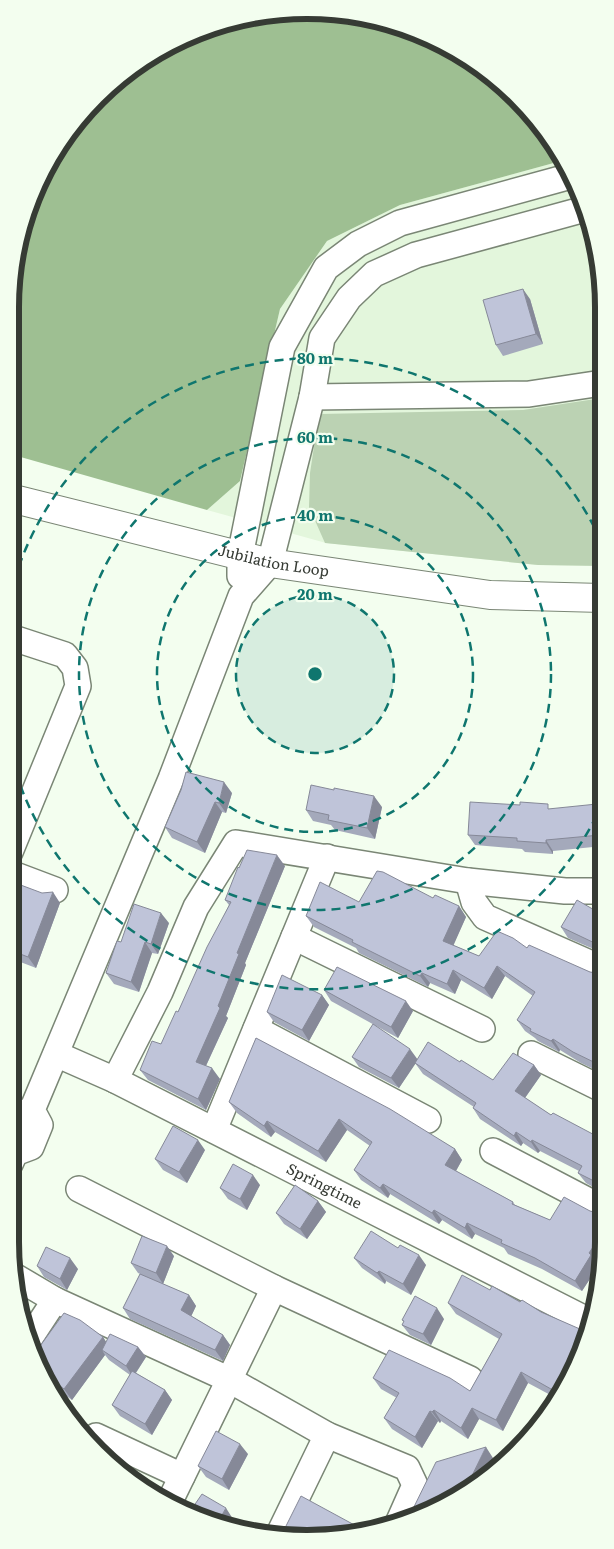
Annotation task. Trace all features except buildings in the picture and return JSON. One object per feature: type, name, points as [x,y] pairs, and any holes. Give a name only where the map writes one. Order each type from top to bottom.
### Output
[{"type":"main road","name":"Jubilation Loop","points":[[19,500],[270,563],[490,595],[595,598]]},
{"type":"street","points":[[241,596],[240,556],[282,346],[326,268],[358,244],[400,223],[565,177]]},
{"type":"street","points":[[19,1148],[32,1147],[40,1125],[32,1110],[171,779],[241,596],[270,563],[312,397],[322,338],[349,298],[374,274],[416,255],[579,211]]},
{"type":"street","points":[[312,397],[529,394],[595,384]]},
{"type":"street","points":[[19,640],[65,655],[76,668],[78,686],[19,830]]},
{"type":"street","points":[[115,1080],[160,992],[196,907],[236,843],[468,881],[565,891],[595,891]]},
{"type":"street","points":[[214,1130],[327,858]]},
{"type":"street","points":[[19,876],[55,890]]},
{"type":"street","points":[[468,881],[474,902],[485,917],[595,965]]},
{"type":"street","points":[[294,937],[482,1029]]},
{"type":"street","points":[[256,1029],[428,1120]]},
{"type":"street","name":"Springtime","points":[[56,1054],[115,1080],[585,1319]]},
{"type":"street","points":[[531,1054],[595,1086]]},
{"type":"street","points":[[493,1151],[595,1204]]},
{"type":"street","points":[[79,1189],[274,1288],[470,1379]]},
{"type":"street","points":[[21,1279],[55,1300],[228,1379],[327,1435],[407,1468],[415,1485],[402,1514]]},
{"type":"street","points":[[172,1497],[274,1288]]},
{"type":"street","points":[[33,1333],[55,1300]]},
{"type":"street","points":[[281,1529],[327,1435]]},
{"type":"street","points":[[95,1437],[96,1436],[182,1476]]},
{"type":"shaded area","points":[[557,163],[580,214],[590,251],[595,288],[595,566],[538,565],[326,543],[207,510],[240,481],[280,309],[327,241],[400,205]]},
{"type":"shaded area","points":[[595,399],[595,566],[538,565],[325,543],[309,507],[310,473],[319,414],[523,410]]},
{"type":"green space","points":[[326,19],[363,24],[382,29],[434,48],[467,67],[511,103],[536,132],[557,162],[400,205],[327,241],[280,309],[240,481],[207,510],[19,457],[19,288],[24,251],[29,232],[48,180],[78,132],[117,90],[163,57],[214,34],[269,21]]}]
